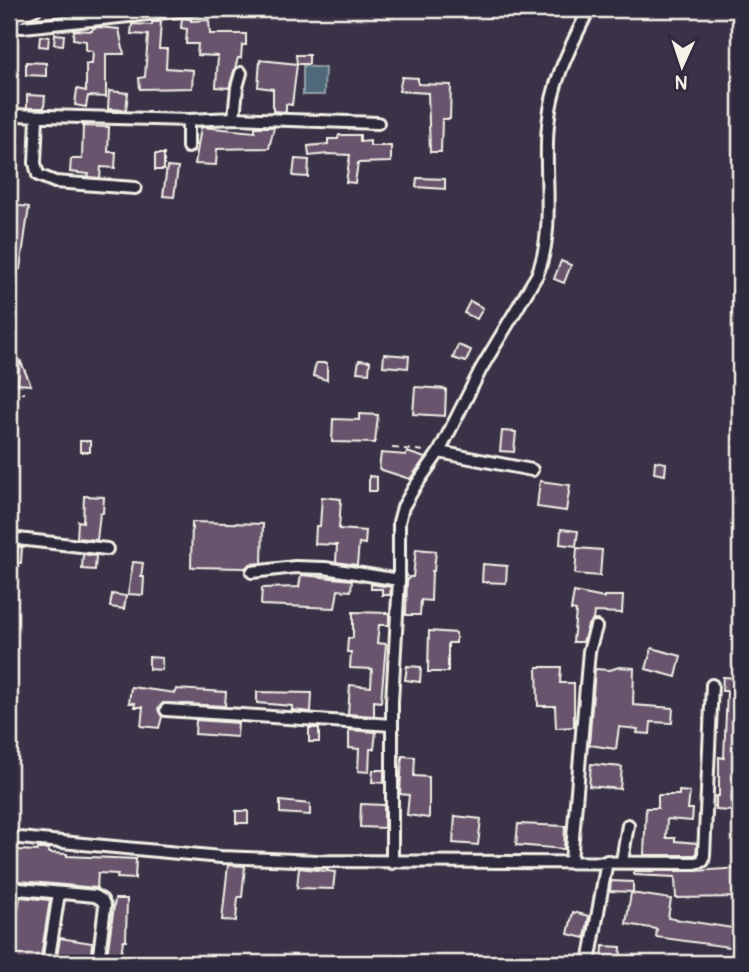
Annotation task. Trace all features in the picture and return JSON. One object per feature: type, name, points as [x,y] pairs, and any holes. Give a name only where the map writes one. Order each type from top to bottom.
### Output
[{"type":"street","points":[[9,24],[36,9]]},
{"type":"street","points":[[9,24],[23,27],[151,11],[197,9]]},
{"type":"street","points":[[392,863],[392,666],[399,580],[398,535],[403,507],[439,452],[481,369],[537,275],[546,231],[547,128],[553,92],[557,75],[589,9]]},
{"type":"street","points":[[234,118],[241,74]]},
{"type":"street","points":[[9,120],[16,114],[37,117],[188,120],[234,118],[378,123]]},
{"type":"street","points":[[37,117],[38,175],[55,182],[135,188]]},
{"type":"street","points":[[188,120],[188,147]]},
{"type":"street","points":[[439,452],[532,470]]},
{"type":"street","points":[[9,538],[107,549]]},
{"type":"street","points":[[252,572],[295,567],[325,568],[399,580]]},
{"type":"street","points":[[571,861],[589,659],[596,627]]},
{"type":"street","points":[[9,837],[221,857],[392,863],[695,863],[703,861],[712,685]]},
{"type":"street","points":[[166,709],[392,724]]},
{"type":"street","points":[[622,861],[628,825]]},
{"type":"street","points":[[589,963],[607,861]]},
{"type":"street","points":[[9,919],[11,888],[95,896],[102,900],[105,906],[98,963]]},
{"type":"street","points":[[48,963],[59,893]]},
{"type":"path","points":[[9,394],[24,393]]},
{"type":"path","points":[[392,448],[439,452]]},
{"type":"water","points":[[303,66],[325,68],[324,95],[303,95]]},
{"type":"building","points":[[182,18],[191,21],[209,20],[210,34],[246,34],[246,45],[242,45],[241,58],[238,58],[229,88],[216,87],[218,56],[197,55],[198,44],[186,44],[187,29],[181,28]]},
{"type":"building","points":[[152,22],[161,22],[159,49],[167,49],[166,68],[193,70],[192,88],[140,89],[139,78],[145,77],[148,35],[131,34],[132,24],[152,25]]},
{"type":"building","points":[[98,27],[119,29],[124,54],[106,54],[106,97],[88,96],[86,107],[75,105],[77,89],[86,91],[86,64],[92,64],[93,51],[86,50],[86,41],[73,39],[74,30],[92,31]]},
{"type":"building","points":[[55,34],[64,35],[63,45],[54,44]]},
{"type":"building","points":[[40,36],[49,37],[48,47],[39,46]]},
{"type":"building","points":[[296,55],[309,55],[309,64],[297,64]]},
{"type":"building","points":[[260,60],[297,64],[292,105],[286,104],[286,112],[273,111],[273,89],[258,87]]},
{"type":"building","points":[[26,62],[46,63],[46,76],[26,75]]},
{"type":"building","points":[[402,77],[418,78],[418,84],[451,85],[450,119],[442,119],[441,152],[430,152],[428,93],[399,91]]},
{"type":"building","points":[[109,91],[128,93],[126,110],[108,109]]},
{"type":"building","points":[[27,95],[45,96],[44,108],[27,108]]},
{"type":"building","points":[[83,126],[109,127],[108,152],[116,152],[115,168],[101,167],[100,178],[70,172],[71,159],[82,159]]},
{"type":"building","points":[[201,127],[255,132],[255,127],[274,127],[269,148],[217,149],[216,165],[195,164]]},
{"type":"building","points":[[339,135],[360,135],[360,142],[370,141],[370,146],[391,146],[391,162],[358,163],[355,183],[346,182],[350,155],[309,156],[308,146],[328,144],[328,139],[338,139]]},
{"type":"building","points":[[155,154],[164,154],[164,170],[155,170]]},
{"type":"building","points":[[295,159],[309,160],[308,177],[293,176]]},
{"type":"building","points":[[167,167],[178,168],[174,197],[163,196]]},
{"type":"building","points":[[417,178],[445,179],[445,189],[416,187]]},
{"type":"building","points":[[14,205],[29,207],[20,269],[9,267],[9,230],[11,231]]},
{"type":"building","points":[[561,261],[571,265],[564,283],[554,279]]},
{"type":"building","points":[[470,301],[483,308],[477,319],[464,313]]},
{"type":"building","points":[[458,345],[471,350],[466,362],[453,358]]},
{"type":"building","points":[[384,354],[409,356],[408,368],[383,366]]},
{"type":"building","points":[[20,360],[31,385],[18,384]]},
{"type":"building","points":[[359,360],[370,361],[369,373],[357,372]]},
{"type":"building","points":[[316,363],[327,363],[327,380],[313,376]]},
{"type":"building","points":[[415,387],[446,389],[445,416],[413,414]]},
{"type":"building","points":[[359,414],[378,415],[375,443],[332,442],[333,419],[359,420]]},
{"type":"building","points":[[502,431],[516,432],[514,452],[500,451]]},
{"type":"building","points":[[80,441],[90,441],[90,452],[80,452]]},
{"type":"building","points":[[407,452],[425,458],[410,479],[379,469],[381,453],[406,455]]},
{"type":"building","points":[[655,461],[666,463],[665,475],[654,473]]},
{"type":"building","points":[[369,476],[377,477],[377,491],[369,491]]},
{"type":"building","points":[[540,481],[570,485],[566,511],[537,507]]},
{"type":"building","points":[[84,496],[104,497],[97,540],[77,538],[78,521],[83,522]]},
{"type":"building","points":[[322,497],[341,499],[339,529],[366,531],[365,544],[359,543],[357,565],[336,562],[337,545],[315,544],[316,526],[320,526]]},
{"type":"building","points":[[192,522],[263,524],[262,563],[250,564],[245,568],[191,567]]},
{"type":"building","points":[[561,529],[578,531],[576,546],[560,544]]},
{"type":"building","points":[[9,546],[22,547],[21,563],[9,562]]},
{"type":"building","points":[[577,548],[602,550],[600,576],[575,574]]},
{"type":"building","points":[[416,549],[436,551],[431,601],[421,600],[420,615],[406,615],[407,582],[409,577],[413,577]]},
{"type":"building","points":[[83,554],[96,556],[95,570],[82,569]]},
{"type":"building","points":[[133,562],[143,563],[143,595],[128,594]]},
{"type":"building","points":[[483,564],[507,566],[506,583],[482,582]]},
{"type":"building","points":[[301,575],[352,580],[351,591],[338,590],[335,608],[261,605],[262,588],[299,587]]},
{"type":"building","points":[[371,584],[391,587],[390,595],[382,595],[382,589],[371,589]]},
{"type":"building","points":[[574,592],[604,598],[623,596],[622,613],[594,612],[583,642],[573,642],[576,611],[571,610]]},
{"type":"building","points":[[112,594],[126,596],[124,609],[110,607]]},
{"type":"building","points":[[353,612],[389,613],[389,625],[379,625],[377,643],[386,644],[381,702],[374,701],[374,716],[348,714],[350,685],[371,687],[372,669],[350,668],[351,652],[347,652],[348,638],[353,638]]},
{"type":"building","points":[[429,631],[456,633],[456,643],[448,643],[448,672],[428,672]]},
{"type":"building","points":[[652,648],[681,656],[676,677],[646,669]]},
{"type":"building","points":[[149,657],[162,658],[162,670],[149,669]]},
{"type":"building","points":[[407,666],[421,667],[420,682],[405,680]]},
{"type":"building","points":[[537,667],[561,667],[560,683],[574,683],[574,727],[556,728],[555,706],[538,706]]},
{"type":"building","points":[[619,667],[634,668],[633,705],[673,708],[672,723],[651,722],[650,734],[637,733],[638,729],[619,727],[616,749],[589,745],[595,669],[610,670]]},
{"type":"building","points":[[723,677],[740,678],[740,756],[736,756],[734,776],[740,776],[740,793],[732,792],[731,811],[716,810],[716,796],[719,796],[719,757],[724,758],[727,691],[722,691]]},
{"type":"building","points":[[131,687],[175,693],[176,689],[226,692],[225,706],[163,703],[158,709],[162,717],[159,728],[141,726],[143,707],[134,707],[135,703],[129,703]]},
{"type":"building","points":[[257,692],[312,693],[311,712],[292,710],[292,706],[257,703]]},
{"type":"building","points":[[196,720],[238,723],[237,737],[195,734]]},
{"type":"building","points":[[309,728],[319,728],[319,742],[309,742]]},
{"type":"building","points":[[349,730],[376,732],[374,749],[370,749],[369,772],[358,771],[359,749],[349,748]]},
{"type":"building","points":[[402,756],[415,757],[414,776],[429,777],[429,818],[407,815],[409,795],[400,794]]},
{"type":"building","points":[[591,764],[622,767],[620,789],[589,786]]},
{"type":"building","points":[[373,770],[384,770],[384,783],[372,782]]},
{"type":"building","points":[[679,791],[690,792],[688,809],[693,809],[692,821],[667,819],[666,838],[697,843],[696,855],[644,855],[646,808],[658,808],[658,795],[679,795]]},
{"type":"building","points":[[280,801],[310,804],[310,815],[280,813]]},
{"type":"building","points":[[361,804],[384,805],[384,828],[360,827]]},
{"type":"building","points":[[236,811],[248,811],[248,823],[236,823]]},
{"type":"building","points":[[455,816],[481,819],[478,845],[453,843]]},
{"type":"building","points":[[518,824],[565,826],[564,849],[516,845]]},
{"type":"building","points":[[9,846],[18,847],[18,850],[49,849],[49,853],[67,856],[136,859],[135,879],[117,878],[118,874],[98,873],[97,888],[9,880]]},
{"type":"building","points":[[228,865],[245,866],[236,921],[222,920]]},
{"type":"building","points":[[299,868],[335,872],[333,889],[297,888]]},
{"type":"building","points":[[740,868],[740,897],[676,898],[675,877],[634,875],[634,871]]},
{"type":"building","points":[[611,881],[633,882],[633,892],[610,891]]},
{"type":"building","points":[[631,893],[671,899],[668,918],[739,929],[736,948],[656,937],[657,929],[626,924]]},
{"type":"building","points":[[20,897],[50,900],[40,963],[14,963],[15,951],[9,951],[9,927],[17,921]]},
{"type":"building","points":[[115,899],[127,899],[126,940],[123,940],[120,963],[106,963]]},
{"type":"building","points":[[573,912],[589,916],[585,938],[568,934]]},
{"type":"building","points":[[60,938],[92,943],[90,963],[56,963]]},
{"type":"building","points":[[603,946],[621,947],[620,963],[602,963]]}]
